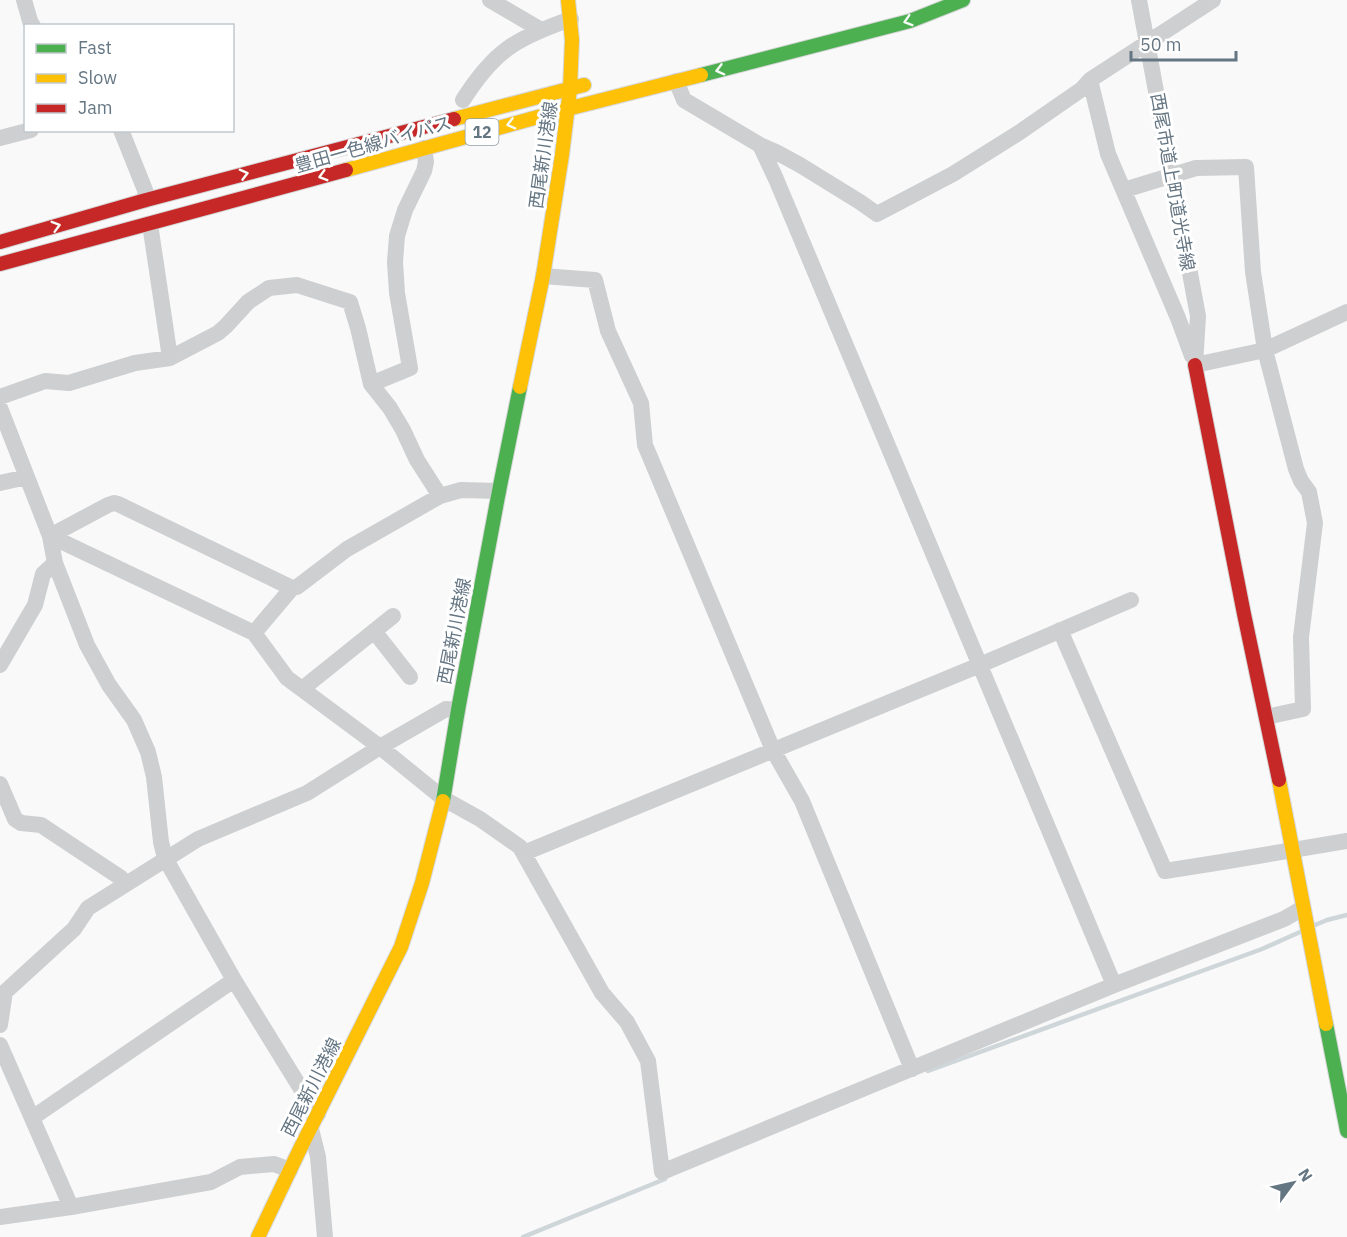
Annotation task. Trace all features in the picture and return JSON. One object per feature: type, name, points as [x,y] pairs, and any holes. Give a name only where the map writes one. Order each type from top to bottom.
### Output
[{"type":"main road","name":"西尾新川港線","points":[[258,1237],[401,947],[422,883],[444,799],[458,710],[499,491],[543,276],[562,155],[570,89],[572,40],[568,0]]},
{"type":"main road","name":"豊田一色線バイパス","points":[[0,264],[567,109],[910,21],[963,0]]},
{"type":"main road","name":"豊田一色線バイパス","points":[[0,242],[146,200],[602,81]]},
{"type":"main road","points":[[1195,365],[1347,1131]]},
{"type":"street","points":[[24,0],[32,24]]},
{"type":"street","points":[[490,0],[541,30]]},
{"type":"street","name":"西尾市道上町道光寺線","points":[[1139,0],[1198,316],[1195,365]]},
{"type":"street","points":[[676,81],[684,100],[760,145],[800,165],[877,214],[953,174],[1020,132],[1082,89],[1090,80],[1214,0]]},
{"type":"street","points":[[463,100],[495,58],[521,39],[571,20]]},
{"type":"street","points":[[1090,80],[1108,154],[1178,318],[1195,365],[1265,350],[1347,312]]},
{"type":"street","points":[[0,138],[24,132]]},
{"type":"street","points":[[122,132],[145,190],[146,200]]},
{"type":"street","points":[[760,145],[1114,985]]},
{"type":"street","points":[[372,384],[410,368],[395,262],[397,237],[405,210],[424,171],[426,162],[424,148]]},
{"type":"street","points":[[1124,190],[1196,168],[1246,167],[1253,272],[1265,350],[1296,469],[1309,492],[1315,524],[1301,637],[1304,709],[1266,717]]},
{"type":"street","points":[[150,224],[170,358]]},
{"type":"street","points":[[543,276],[595,280],[608,332],[641,403],[645,445],[773,750],[802,801],[912,1069]]},
{"type":"street","points":[[0,397],[45,381],[69,383],[135,363],[170,358],[218,333],[248,302],[269,288],[297,285],[350,302],[372,384],[390,408],[417,460],[440,496]]},
{"type":"street","points":[[0,408],[50,536],[55,563],[87,645],[109,685],[134,720],[148,752],[154,777],[161,842],[165,858],[234,980],[311,1105],[315,1121],[325,1237]]},
{"type":"street","points":[[0,483],[27,477]]},
{"type":"street","points":[[254,633],[292,588],[297,587],[347,549],[440,496],[461,490],[499,491]]},
{"type":"street","points":[[50,536],[114,503],[292,588]]},
{"type":"street","points":[[50,536],[254,633],[287,678],[380,747],[444,799],[480,819],[520,847],[602,993],[627,1022],[648,1060],[662,1172],[1114,985],[1284,919],[1305,915]]},
{"type":"street","points":[[0,665],[35,605],[43,573],[55,563]]},
{"type":"street","points":[[524,853],[980,665],[1131,600]]},
{"type":"street","points":[[302,689],[393,616]]},
{"type":"street","points":[[1060,630],[1165,871],[1347,841]]},
{"type":"street","points":[[374,631],[410,677]]},
{"type":"street","points":[[0,1025],[5,992],[75,929],[88,908],[198,839],[307,793],[446,709],[458,710]]},
{"type":"street","points":[[0,784],[15,819],[21,823],[41,825],[122,878],[126,884]]},
{"type":"street","points":[[32,1118],[234,980]]},
{"type":"street","points":[[0,1045],[71,1207]]},
{"type":"street","points":[[0,1217],[211,1182],[240,1167],[274,1164],[290,1170]]},
{"type":"waterway","points":[[1315,925],[1347,915]]},
{"type":"waterway","points":[[928,1071],[1262,949],[1300,932]]},
{"type":"waterway","points":[[523,1237],[665,1179]]},
{"type":"traffic: fast","points":[[701,75],[910,21],[963,0]]},
{"type":"traffic: fast","points":[[443,801],[458,710],[520,387]]},
{"type":"traffic: fast","points":[[1326,1024],[1347,1131]]},
{"type":"traffic: slow","points":[[520,387],[543,276],[562,155],[570,89],[572,40],[568,0]]},
{"type":"traffic: slow","points":[[346,170],[701,75]]},
{"type":"traffic: slow","points":[[454,119],[584,85]]},
{"type":"traffic: slow","points":[[1279,780],[1326,1024]]},
{"type":"traffic: slow","points":[[258,1237],[401,947],[422,883],[443,801]]},
{"type":"traffic: jam","points":[[0,242],[146,200],[454,119]]},
{"type":"traffic: jam","points":[[0,264],[346,170]]},
{"type":"traffic: jam","points":[[1195,365],[1279,780]]}]
